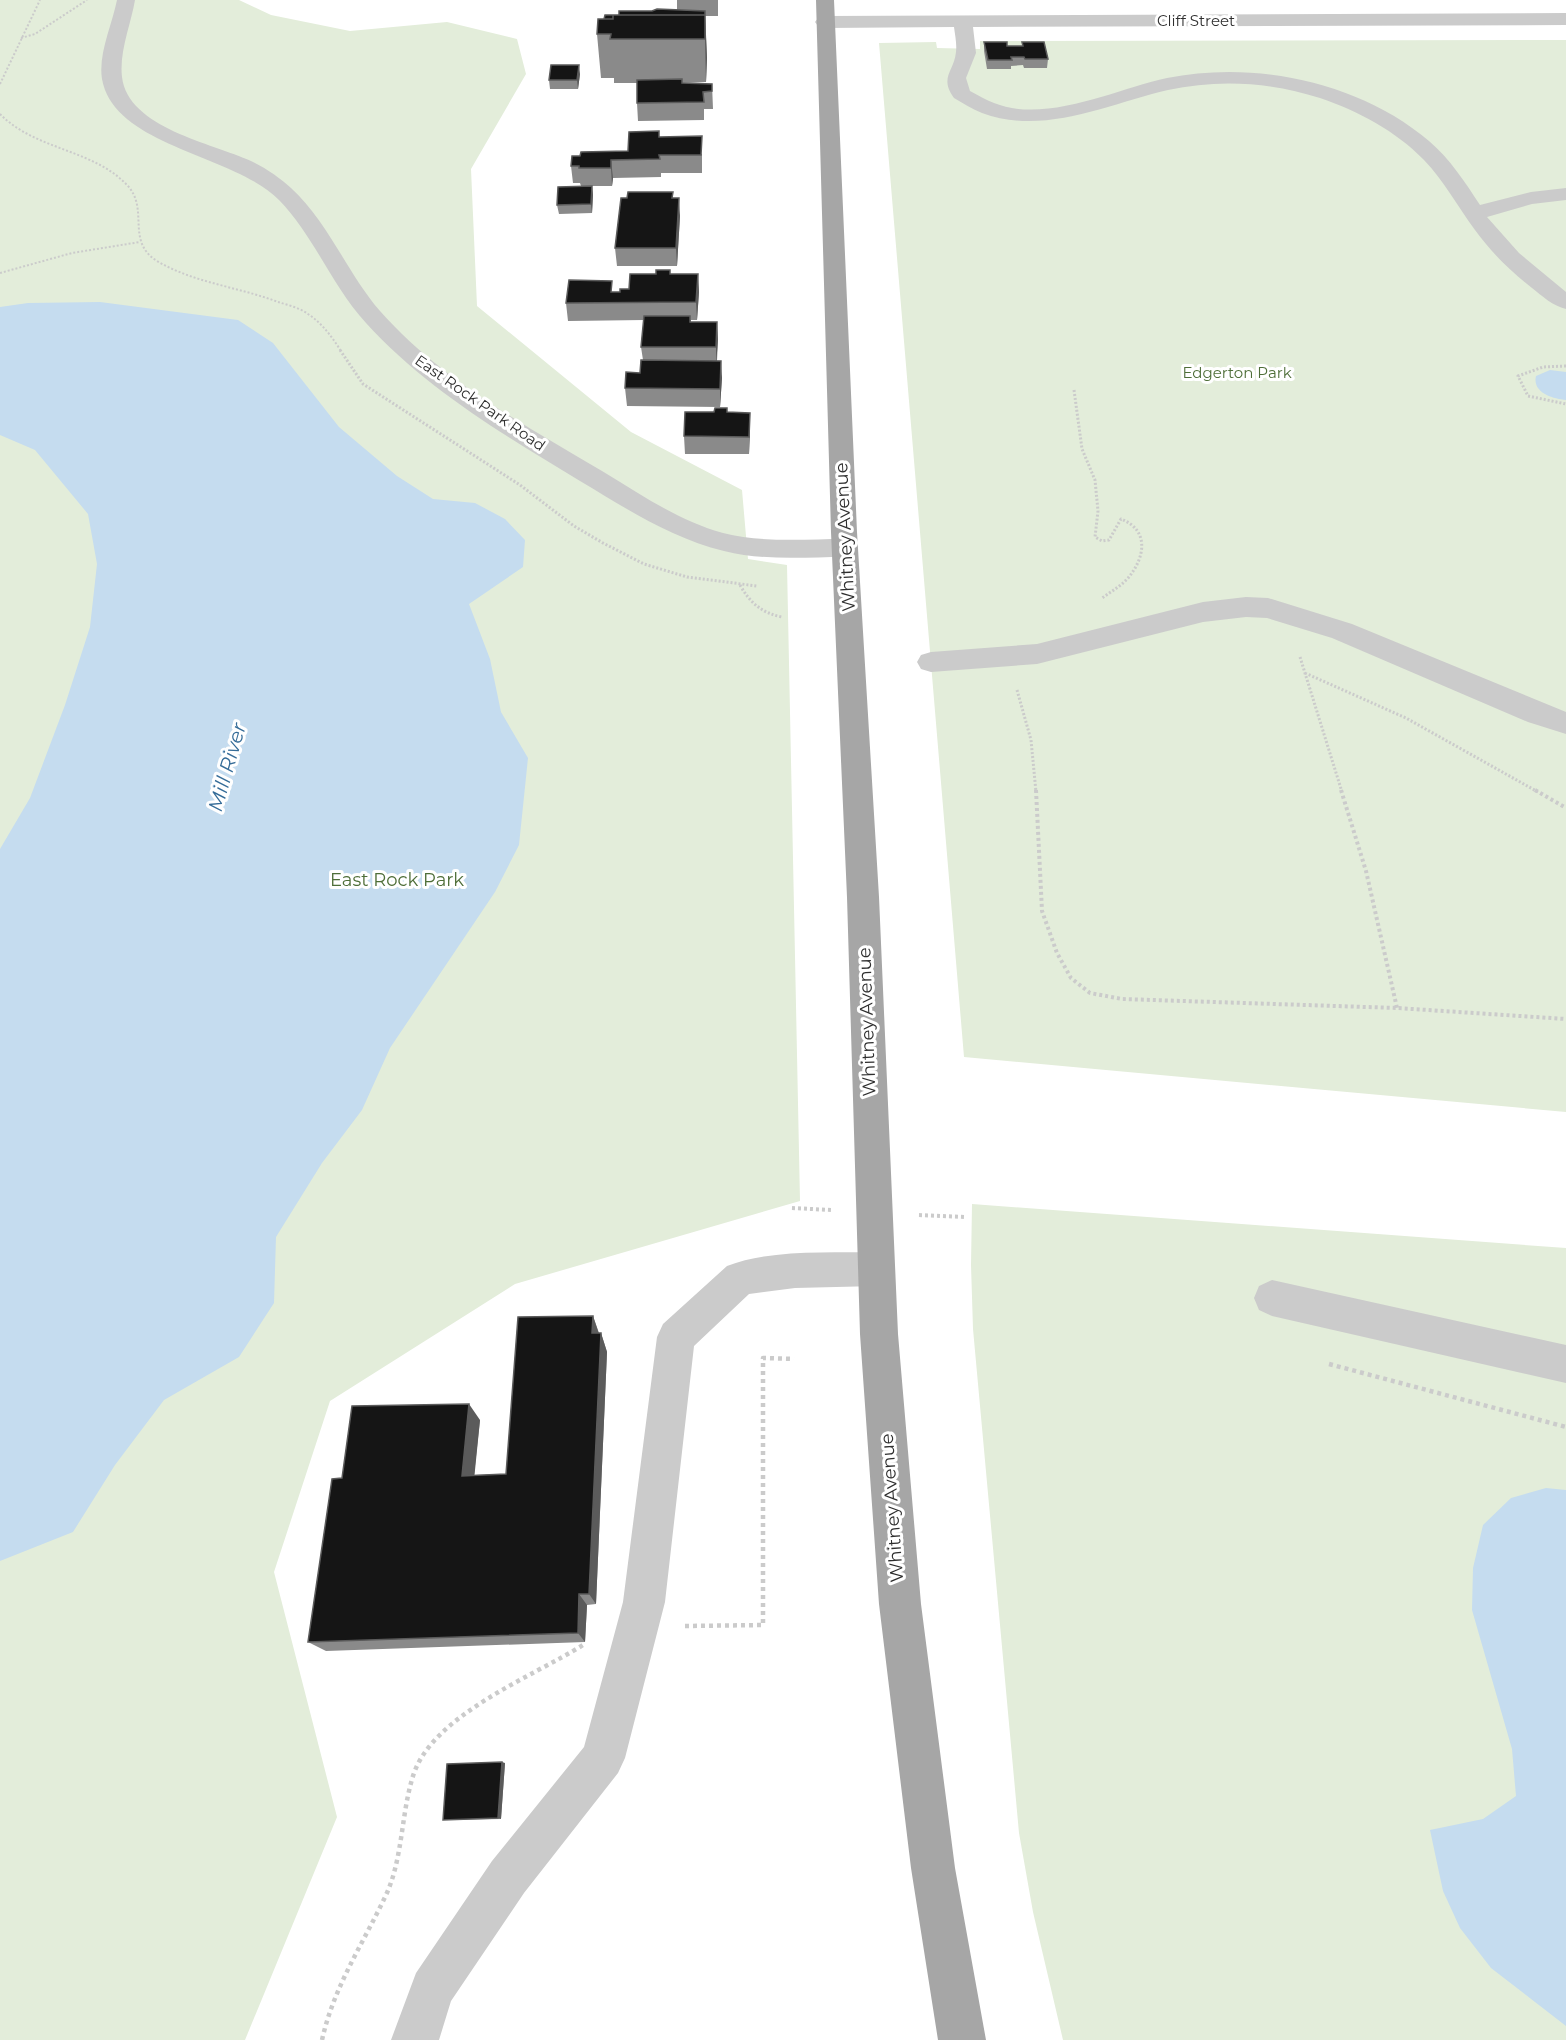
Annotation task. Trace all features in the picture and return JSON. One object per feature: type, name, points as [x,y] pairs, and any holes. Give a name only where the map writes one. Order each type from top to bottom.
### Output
[{"type":"main road","name":"Whitney Avenue","points":[[825,0],[845,548],[878,1269],[879,1334],[900,1604],[933,1868],[962,2040]]},
{"type":"street","name":"East Rock Park Road","points":[[126,0],[112,71],[116,95],[123,106],[144,123],[244,166],[286,195],[316,232],[351,288],[371,314],[416,359],[554,454],[642,507],[692,532],[732,544],[845,548]]},
{"type":"street","name":"Cliff Street","points":[[825,22],[1566,19]]},
{"type":"street","points":[[963,22],[966,53],[956,78],[956,86],[961,94],[982,106],[1018,115],[1039,116],[1064,113],[1142,90],[1198,78],[1269,80],[1298,85],[1343,99],[1408,136],[1431,154],[1484,228],[1513,260],[1566,302]]},
{"type":"street","points":[[1474,213],[1547,194],[1566,194]]},
{"type":"street","points":[[931,662],[1005,657],[1066,649],[1203,612],[1246,607],[1288,612],[1342,631],[1538,714],[1566,723]]},
{"type":"street","points":[[415,2040],[432,1989],[508,1877],[603,1758],[644,1602],[676,1337],[740,1278],[795,1271],[878,1269]]},
{"type":"street","points":[[1272,1298],[1566,1364]]},
{"type":"path","points":[[0,84],[40,0]]},
{"type":"path","points":[[21,38],[35,34],[87,0]]},
{"type":"path","points":[[0,114],[13,128],[82,158],[113,174],[131,187],[140,208],[140,242],[144,251],[167,266],[306,312],[329,331],[347,364],[363,384],[545,501],[589,535],[661,571],[686,579],[730,585]]},
{"type":"path","points":[[0,273],[72,253],[140,242]]},
{"type":"path","points":[[1566,366],[1543,368],[1518,376],[1528,396],[1566,404]]},
{"type":"path","points":[[1074,390],[1082,449],[1095,480],[1098,511],[1095,537],[1102,541],[1109,540],[1120,519],[1131,521],[1140,530],[1143,552],[1128,578],[1095,604]]},
{"type":"path","points":[[740,585],[755,607],[764,613],[782,617]]},
{"type":"path","points":[[1288,612],[1366,871],[1397,1008]]},
{"type":"path","points":[[1005,657],[1031,740],[1042,911],[1056,953],[1071,978],[1090,993],[1122,999],[1397,1008],[1566,1019]]},
{"type":"path","points":[[1305,673],[1354,691],[1397,712],[1566,808]]},
{"type":"path","points":[[1329,1364],[1566,1427]]},
{"type":"green space","name":"East Rock Park","points":[[0,0],[239,0],[271,15],[350,31],[447,22],[517,39],[526,74],[471,169],[477,306],[631,432],[742,490],[748,559],[787,565],[800,1201],[515,1284],[330,1401],[274,1572],[337,1817],[245,2040],[0,2040]]},
{"type":"green space","name":"Edgerton Park","points":[[1566,40],[1566,1112],[964,1057],[879,43],[936,42],[937,48],[980,49],[980,41]]},
{"type":"green space","points":[[972,1204],[1566,1248],[1566,2040],[1063,2040],[1033,1912],[1019,1833],[973,1329]]},
{"type":"water","name":"Mill River","points":[[100,302],[238,320],[273,343],[339,427],[397,476],[433,499],[475,503],[505,519],[525,540],[523,567],[469,604],[490,659],[501,712],[528,758],[519,845],[495,892],[390,1048],[362,1110],[322,1163],[276,1237],[274,1303],[239,1357],[164,1400],[115,1465],[73,1532],[0,1561],[0,849],[30,798],[65,705],[90,627],[97,564],[88,514],[35,450],[0,435],[0,307],[28,303]]},
{"type":"water","points":[[1550,370],[1566,372],[1566,400],[1545,394],[1537,387],[1536,376]]},
{"type":"water","points":[[1546,1488],[1566,1490],[1566,2026],[1491,1968],[1460,1928],[1443,1891],[1430,1830],[1483,1819],[1516,1796],[1512,1749],[1472,1610],[1473,1568],[1483,1525],[1511,1498]]},
{"type":"building","points":[[657,9],[705,11],[705,15],[619,15],[619,11]]},
{"type":"building","points":[[605,15],[613,15],[613,19],[604,19]]},
{"type":"building","points":[[613,15],[705,15],[705,39],[610,39],[611,34],[597,34],[598,19],[613,19]]},
{"type":"building","points":[[984,42],[1007,42],[1007,46],[1023,46],[1022,42],[1044,42],[1048,59],[1011,57],[1012,60],[988,60]]},
{"type":"building","points":[[551,65],[579,65],[577,80],[549,80]]},
{"type":"building","points":[[682,79],[682,83],[712,84],[712,91],[703,92],[704,102],[637,103],[637,80]]},
{"type":"building","points":[[659,131],[659,137],[702,136],[701,155],[659,155],[660,159],[611,160],[611,168],[571,166],[572,156],[580,156],[581,152],[628,151],[629,132]]},
{"type":"building","points":[[592,186],[591,204],[557,205],[558,187]]},
{"type":"building","points":[[628,192],[673,192],[672,198],[679,198],[676,248],[615,248],[621,198],[627,198]]},
{"type":"building","points":[[656,270],[670,270],[670,274],[698,274],[696,302],[566,303],[569,280],[612,281],[611,292],[620,292],[620,289],[629,289],[630,274],[656,274]]},
{"type":"building","points":[[644,316],[690,316],[690,322],[717,322],[716,347],[641,347]]},
{"type":"building","points":[[641,360],[721,361],[720,389],[625,388],[626,372],[640,373]]},
{"type":"building","points":[[715,408],[727,408],[727,412],[750,413],[749,437],[684,436],[685,412],[714,412]]},
{"type":"building","points":[[593,1316],[592,1333],[601,1333],[589,1594],[579,1594],[578,1633],[308,1642],[332,1479],[342,1478],[352,1406],[469,1404],[462,1476],[506,1474],[518,1317]]},
{"type":"building","points":[[502,1762],[498,1818],[443,1820],[447,1764]]}]
